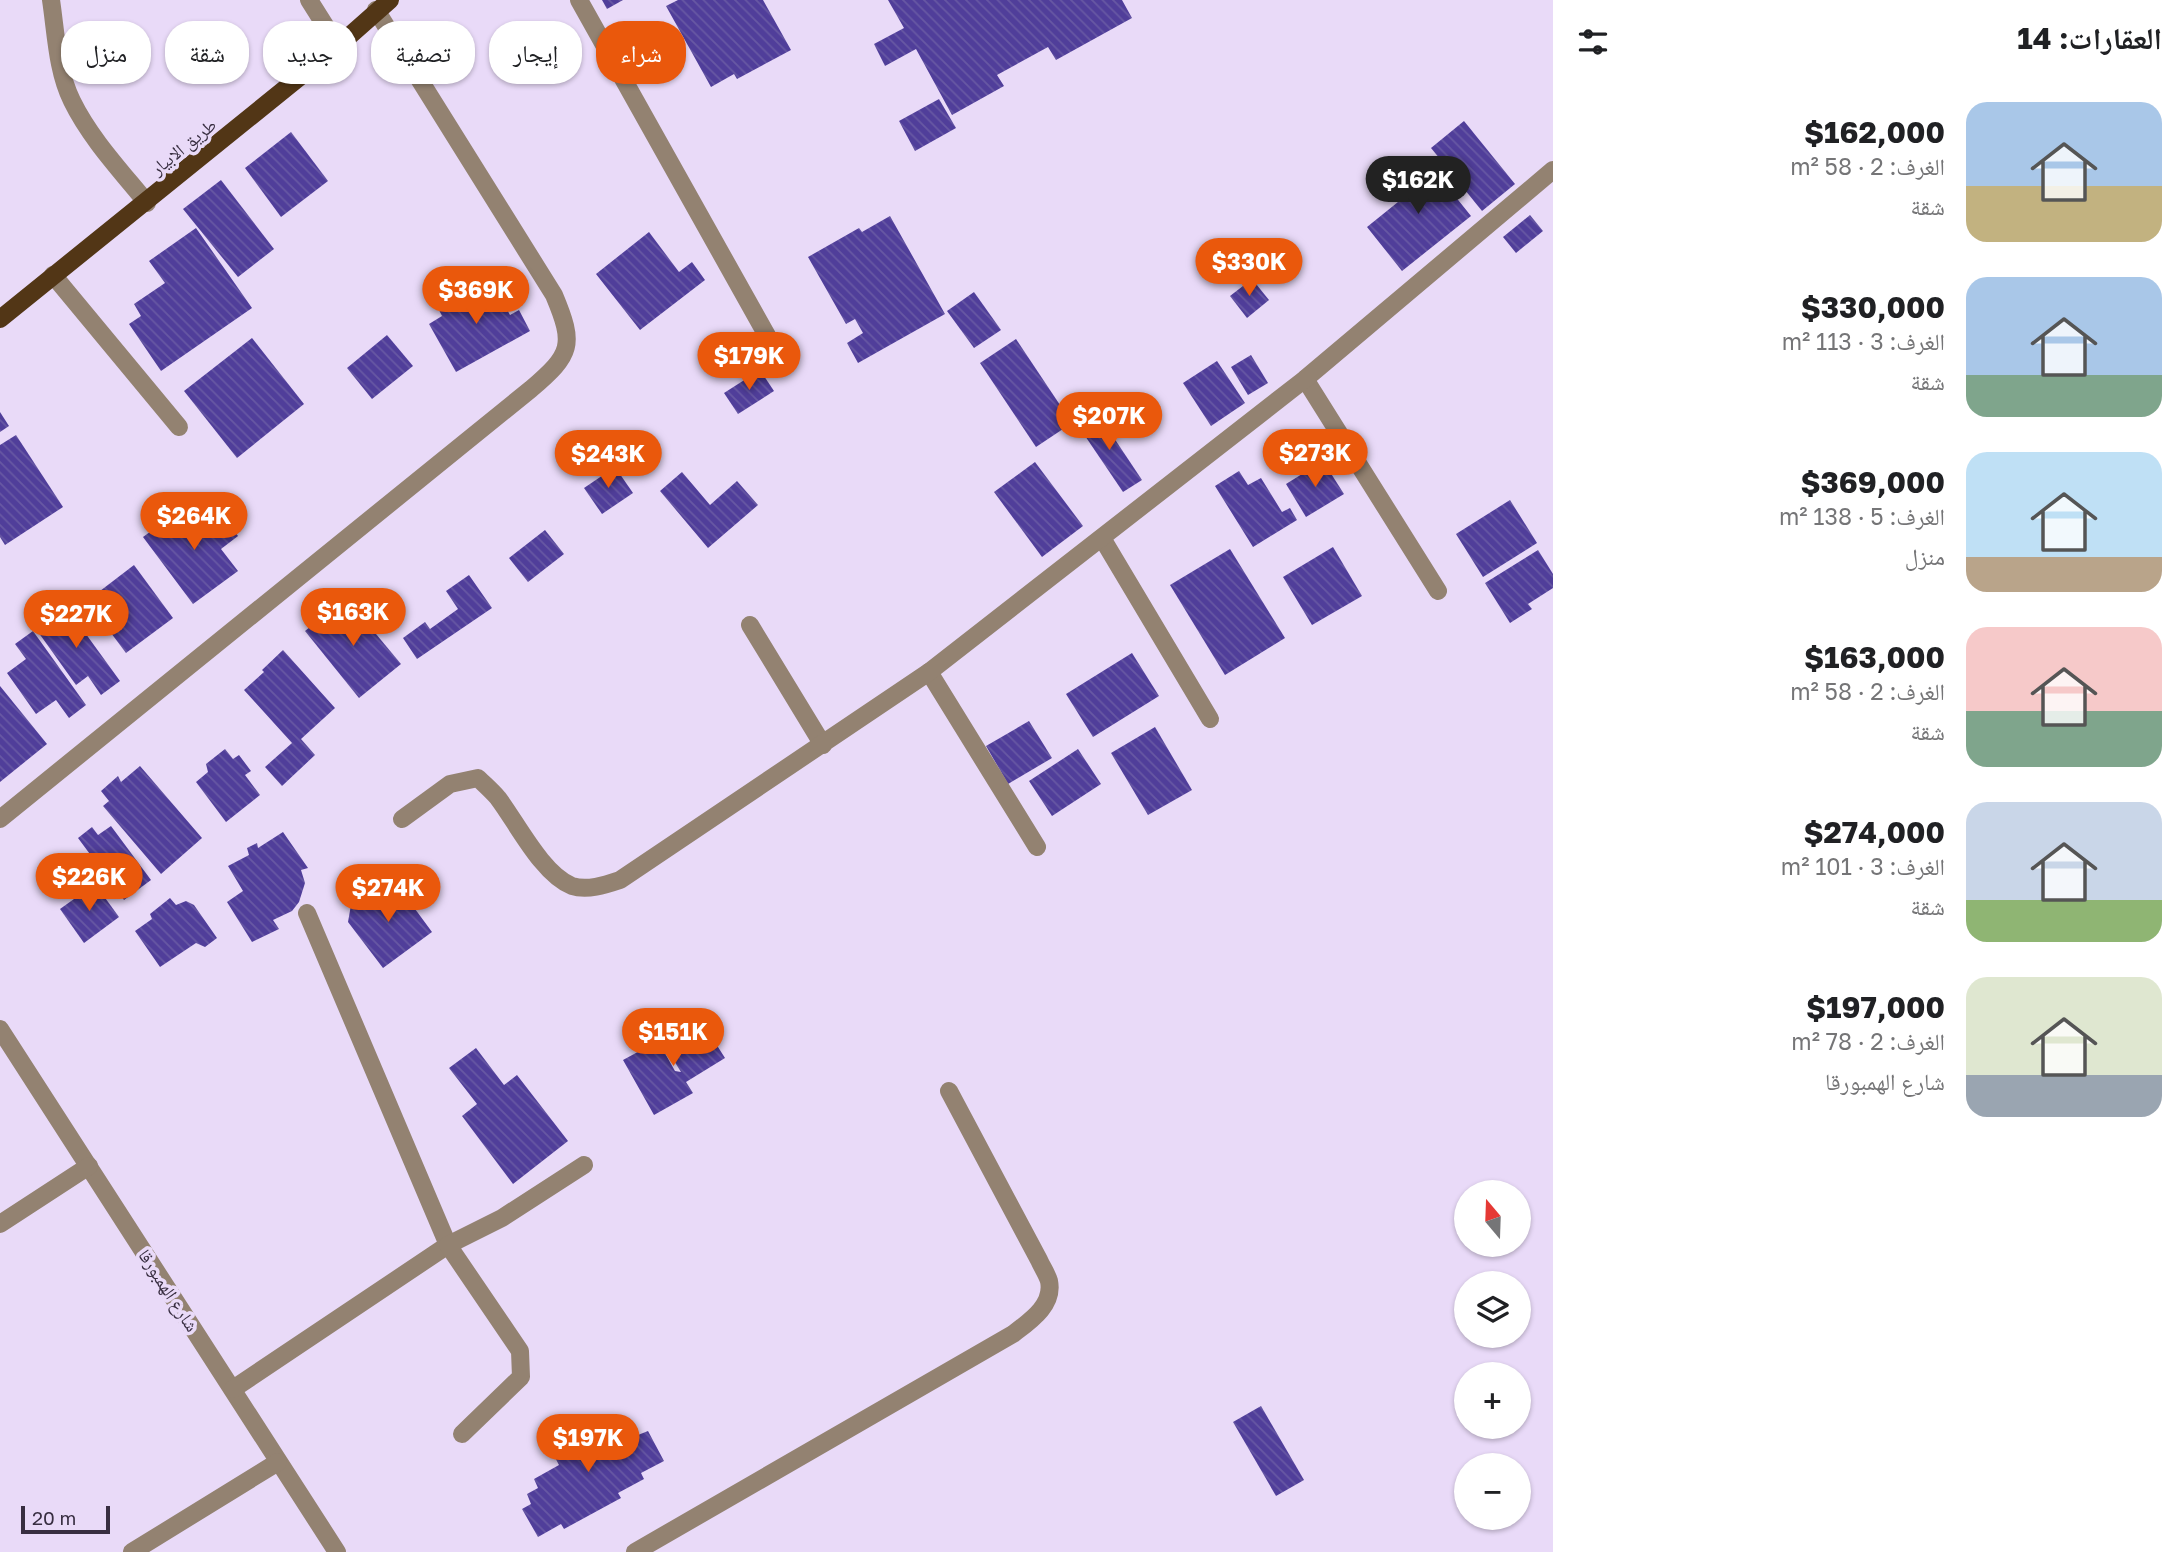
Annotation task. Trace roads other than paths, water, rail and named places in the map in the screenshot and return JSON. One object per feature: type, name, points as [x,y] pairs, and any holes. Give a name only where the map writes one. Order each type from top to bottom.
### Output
[{"type":"main road","name":"طريق الابيار","points":[[357,29],[383,5]]},
{"type":"main road","name":"طريق الابيار","points":[[0,320],[292,84]]},
{"type":"street","points":[[51,0],[61,65],[72,101],[91,131],[146,203]]},
{"type":"street","points":[[309,0],[322,21]]},
{"type":"street","points":[[579,0],[779,357]]},
{"type":"street","points":[[0,819],[531,389],[555,368],[568,345],[566,325],[554,295],[383,5]]},
{"type":"street","points":[[402,819],[450,784],[478,778],[496,795],[537,854],[556,876],[573,886],[596,887],[620,880],[929,672],[1305,379],[1552,174]]},
{"type":"street","points":[[53,275],[178,427]]},
{"type":"street","points":[[1305,379],[1438,592]]},
{"type":"street","points":[[1102,538],[1210,719]]},
{"type":"street","points":[[750,625],[823,745]]},
{"type":"street","points":[[929,672],[1037,847]]},
{"type":"street","points":[[307,913],[448,1245],[520,1351],[521,1377],[462,1434]]},
{"type":"street","name":"شارع الهمبورقا","points":[[0,1029],[337,1552]]},
{"type":"street","points":[[635,1552],[1013,1334],[1037,1316],[1047,1301],[1049,1282],[949,1091]]},
{"type":"street","points":[[233,1389],[448,1245],[502,1218],[584,1165]]},
{"type":"street","points":[[0,1224],[89,1166]]},
{"type":"street","points":[[132,1552],[278,1462]]}]
